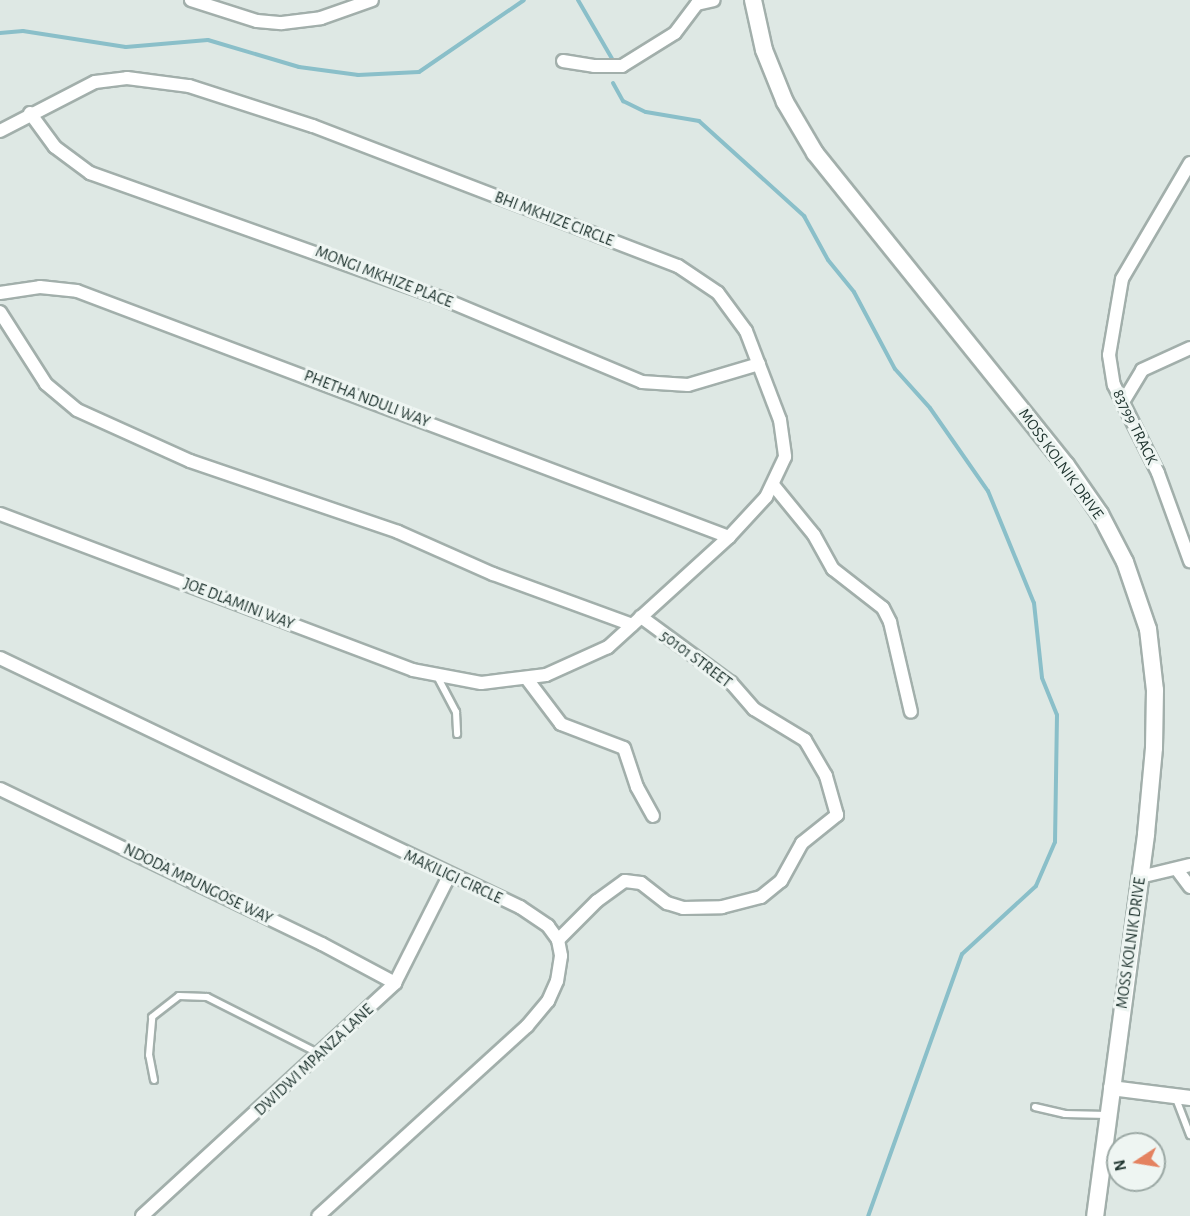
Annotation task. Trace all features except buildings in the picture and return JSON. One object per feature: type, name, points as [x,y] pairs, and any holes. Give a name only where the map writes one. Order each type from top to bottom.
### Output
[{"type":"main road","name":"MOSS KOLNIK DRIVE","points":[[752,1],[764,50],[780,92],[815,153],[1066,465],[1100,514],[1125,562],[1148,629],[1155,690],[1154,748],[1140,877],[1095,1216]]},
{"type":"street","points":[[191,0],[257,21],[282,23],[321,18],[372,0]]},
{"type":"street","points":[[563,61],[594,66],[622,66],[675,33],[692,9],[714,0]]},
{"type":"street","name":"BHI MKHIZE CIRCLE","points":[[0,131],[30,113],[95,82],[127,78],[189,86],[243,100],[687,271],[718,293],[746,331],[781,429],[785,457],[774,486],[729,537],[608,646],[578,663],[527,679],[481,683]]},
{"type":"street","name":"MONGI MKHIZE PLACE","points":[[30,113],[62,154],[90,173],[446,300],[642,382],[688,384],[759,364]]},
{"type":"street","name":"83799 TRACK","points":[[1190,163],[1129,263],[1116,297],[1110,372],[1158,473],[1190,561]]},
{"type":"street","name":"PHETHA NDULI WAY","points":[[0,293],[40,287],[77,291],[729,537]]},
{"type":"street","points":[[0,312],[46,384],[77,410],[190,461],[375,523],[493,574],[636,621]]},
{"type":"street","points":[[1123,402],[1142,370],[1190,348]]},
{"type":"street","points":[[774,486],[810,528],[833,569],[883,608],[890,622],[911,712]]},
{"type":"street","name":"JOE DLAMINI WAY","points":[[0,514],[413,670],[481,683]]},
{"type":"street","name":"50101 STREET","points":[[558,940],[597,901],[625,881],[641,883],[667,903],[683,908],[722,907],[760,897],[781,881],[809,836],[836,818],[837,808],[816,755],[798,733],[754,709],[731,683],[636,621]]},
{"type":"street","name":"MAKILIGI CIRCLE","points":[[0,658],[449,876],[520,908],[548,926],[558,940]]},
{"type":"street","points":[[527,679],[561,724],[624,748],[637,787],[653,816]]},
{"type":"street","name":"NDODA MPUNGOSE WAY","points":[[0,789],[322,944],[394,984]]},
{"type":"street","points":[[1140,877],[1184,868],[1190,887]]},
{"type":"street","name":"DWIDWI MPANZA LANE","points":[[142,1216],[321,1054],[394,984],[449,876]]},
{"type":"street","points":[[318,1216],[527,1026],[548,1001],[557,981],[561,956],[558,940]]},
{"type":"street","points":[[1111,1088],[1190,1098]]},
{"type":"lane","points":[[437,676],[456,712],[457,734]]},
{"type":"lane","points":[[154,1080],[150,1055],[152,1017],[171,1000],[186,995],[207,997],[321,1054]]},
{"type":"lane","points":[[1175,1096],[1190,1134]]},
{"type":"lane","points":[[1035,1107],[1065,1114],[1108,1114]]},
{"type":"waterway","points":[[0,33],[23,31],[126,47],[208,40],[299,67],[358,75],[419,72],[524,0]]},
{"type":"waterway","points":[[578,0],[614,62]]},
{"type":"waterway","points":[[613,83],[623,101],[646,112],[699,121],[804,216],[828,260],[854,292],[895,369],[930,408],[988,491],[1034,603],[1042,678],[1057,715],[1055,842],[1036,886],[962,954],[868,1216]]}]
